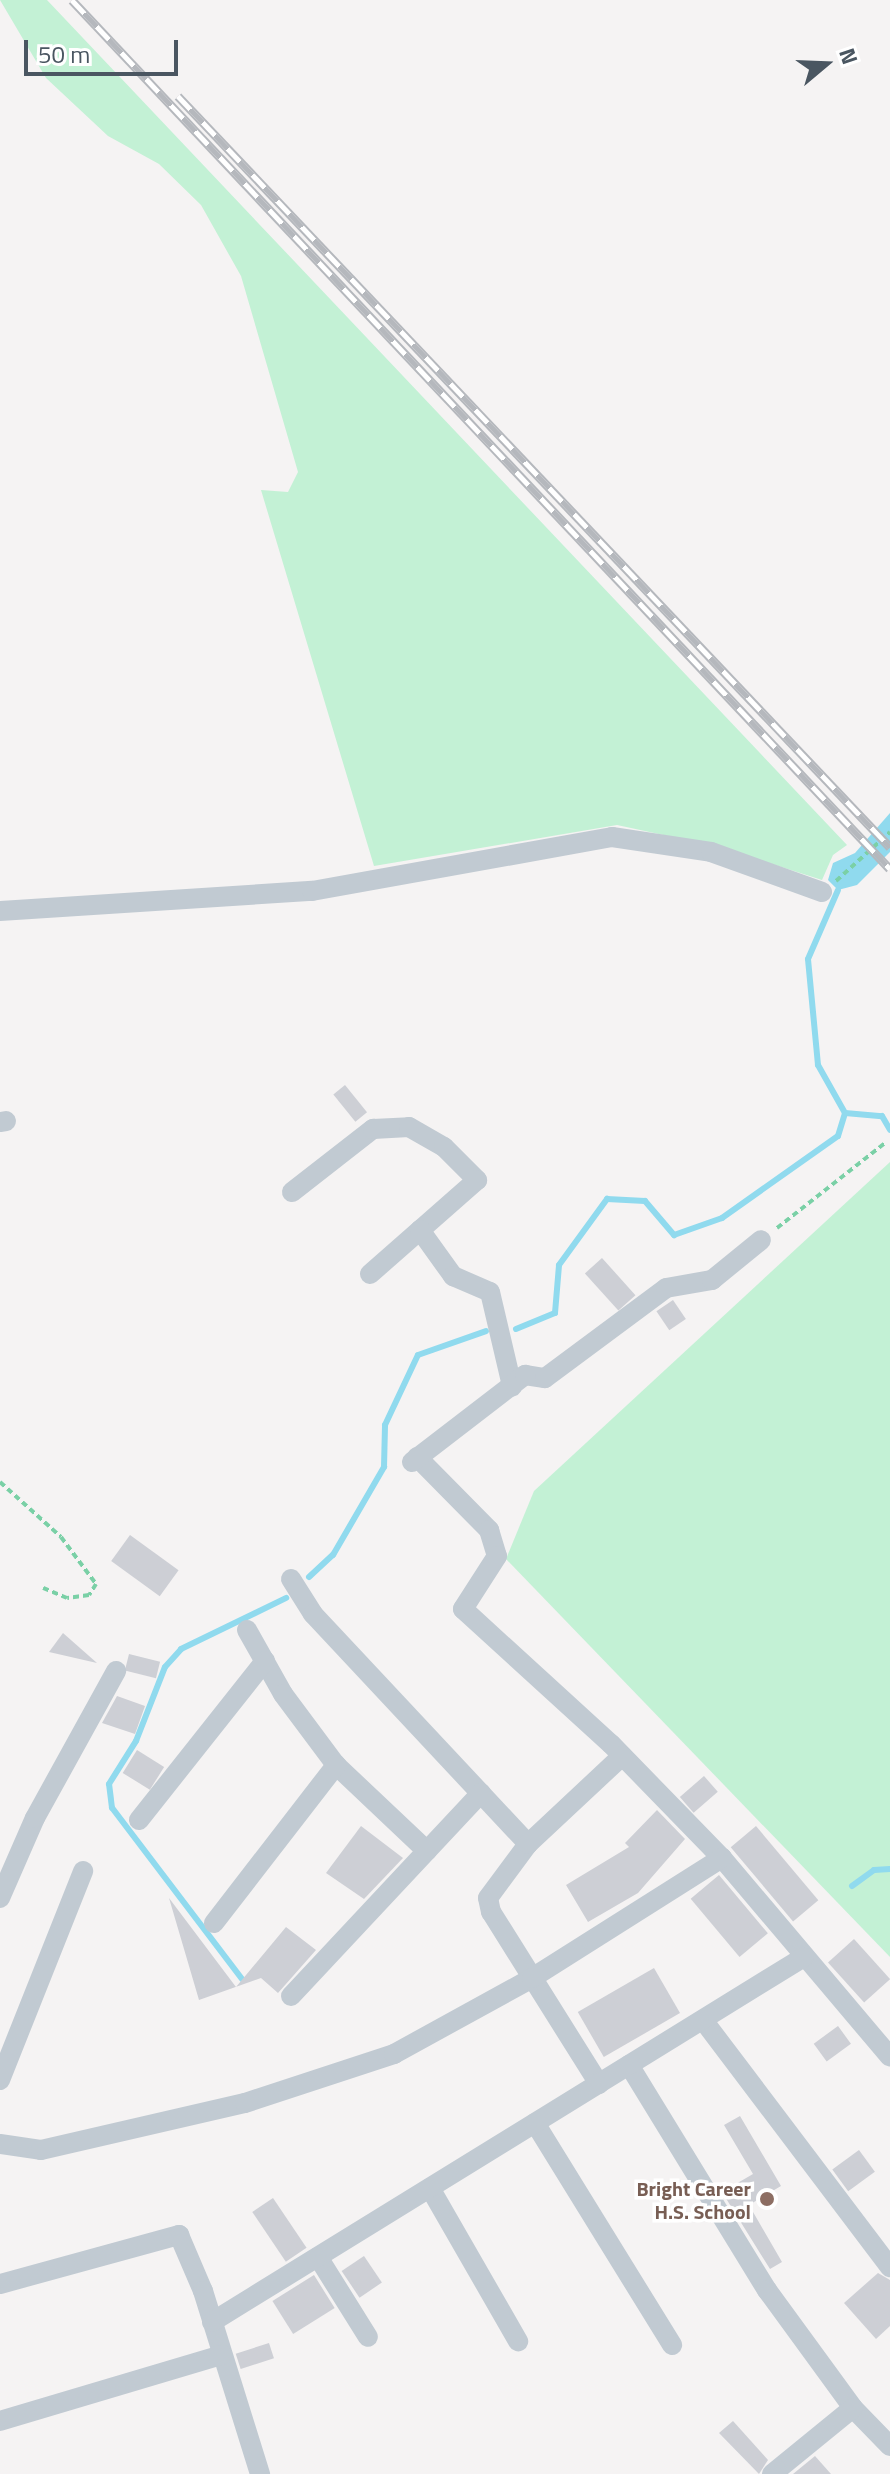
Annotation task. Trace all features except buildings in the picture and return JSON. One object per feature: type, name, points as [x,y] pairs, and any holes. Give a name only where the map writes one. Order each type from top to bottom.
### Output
[{"type":"street","points":[[0,911],[312,891],[612,837],[711,852],[822,892]]},
{"type":"street","points":[[292,1192],[373,1129],[409,1127],[444,1147],[477,1180],[370,1274]]},
{"type":"street","points":[[420,1230],[453,1276],[490,1292],[512,1386]]},
{"type":"street","points":[[761,1240],[712,1280],[666,1288],[545,1378],[525,1375],[415,1460],[489,1530],[497,1556],[463,1609],[622,1756],[722,1858],[890,2057]]},
{"type":"street","points":[[291,1579],[313,1614],[528,1844]]},
{"type":"street","points":[[247,1630],[336,1765],[427,1851]]},
{"type":"street","points":[[139,1820],[265,1661]]},
{"type":"street","points":[[0,1898],[35,1818],[116,1671]]},
{"type":"street","points":[[599,2084],[532,1978],[488,1898],[528,1844],[622,1756]]},
{"type":"street","points":[[214,1923],[336,1765]]},
{"type":"street","points":[[291,1996],[481,1793]]},
{"type":"street","points":[[0,2144],[41,2150],[245,2103],[394,2054],[532,1978],[722,1858]]},
{"type":"street","points":[[0,2080],[83,1871]]},
{"type":"street","points":[[212,2322],[804,1957]]},
{"type":"street","points":[[703,2020],[890,2267]]},
{"type":"street","points":[[629,2065],[767,2290],[853,2408],[890,2446]]},
{"type":"street","points":[[535,2123],[672,2345]]},
{"type":"street","points":[[430,2188],[518,2341]]},
{"type":"street","points":[[0,2284],[179,2235],[212,2322],[260,2474]]},
{"type":"street","points":[[318,2257],[368,2337]]},
{"type":"street","points":[[0,2421],[222,2355]]},
{"type":"street","points":[[772,2474],[853,2408]]},
{"type":"path","points":[[822,892],[890,832]]},
{"type":"path","points":[[761,1240],[885,1143]]},
{"type":"path","points":[[0,1482],[61,1537],[96,1584],[89,1595],[67,1598],[43,1588]]},
{"type":"green space","points":[[0,0],[47,0],[847,845],[833,855],[822,880],[719,847],[617,825],[374,866],[261,490],[288,492],[298,472],[241,276],[201,205],[159,164],[108,136],[46,78]]},
{"type":"green space","points":[[890,1162],[890,1957],[506,1559],[534,1491]]},
{"type":"water","points":[[890,813],[890,852],[857,885],[838,890],[828,880],[833,863],[855,853]]},
{"type":"waterway","points":[[516,1329],[555,1313],[559,1265],[607,1199],[645,1201],[674,1235],[722,1218],[838,1136],[845,1113],[818,1065],[808,959],[838,890]]},
{"type":"waterway","points":[[845,1113],[882,1116],[890,1130]]},
{"type":"waterway","points":[[309,1577],[333,1555],[384,1467],[385,1425],[418,1355],[486,1331]]},
{"type":"waterway","points":[[242,1979],[112,1808],[109,1784],[136,1741],[165,1667],[181,1649],[286,1598]]},
{"type":"waterway","points":[[852,1886],[874,1870],[890,1869]]},
{"type":"railway","points":[[72,0],[890,869]]},
{"type":"railway","points":[[178,96],[890,847]]},
{"type":"place","name":"Bright Career H.S. School","points":[[767,2199]]}]
